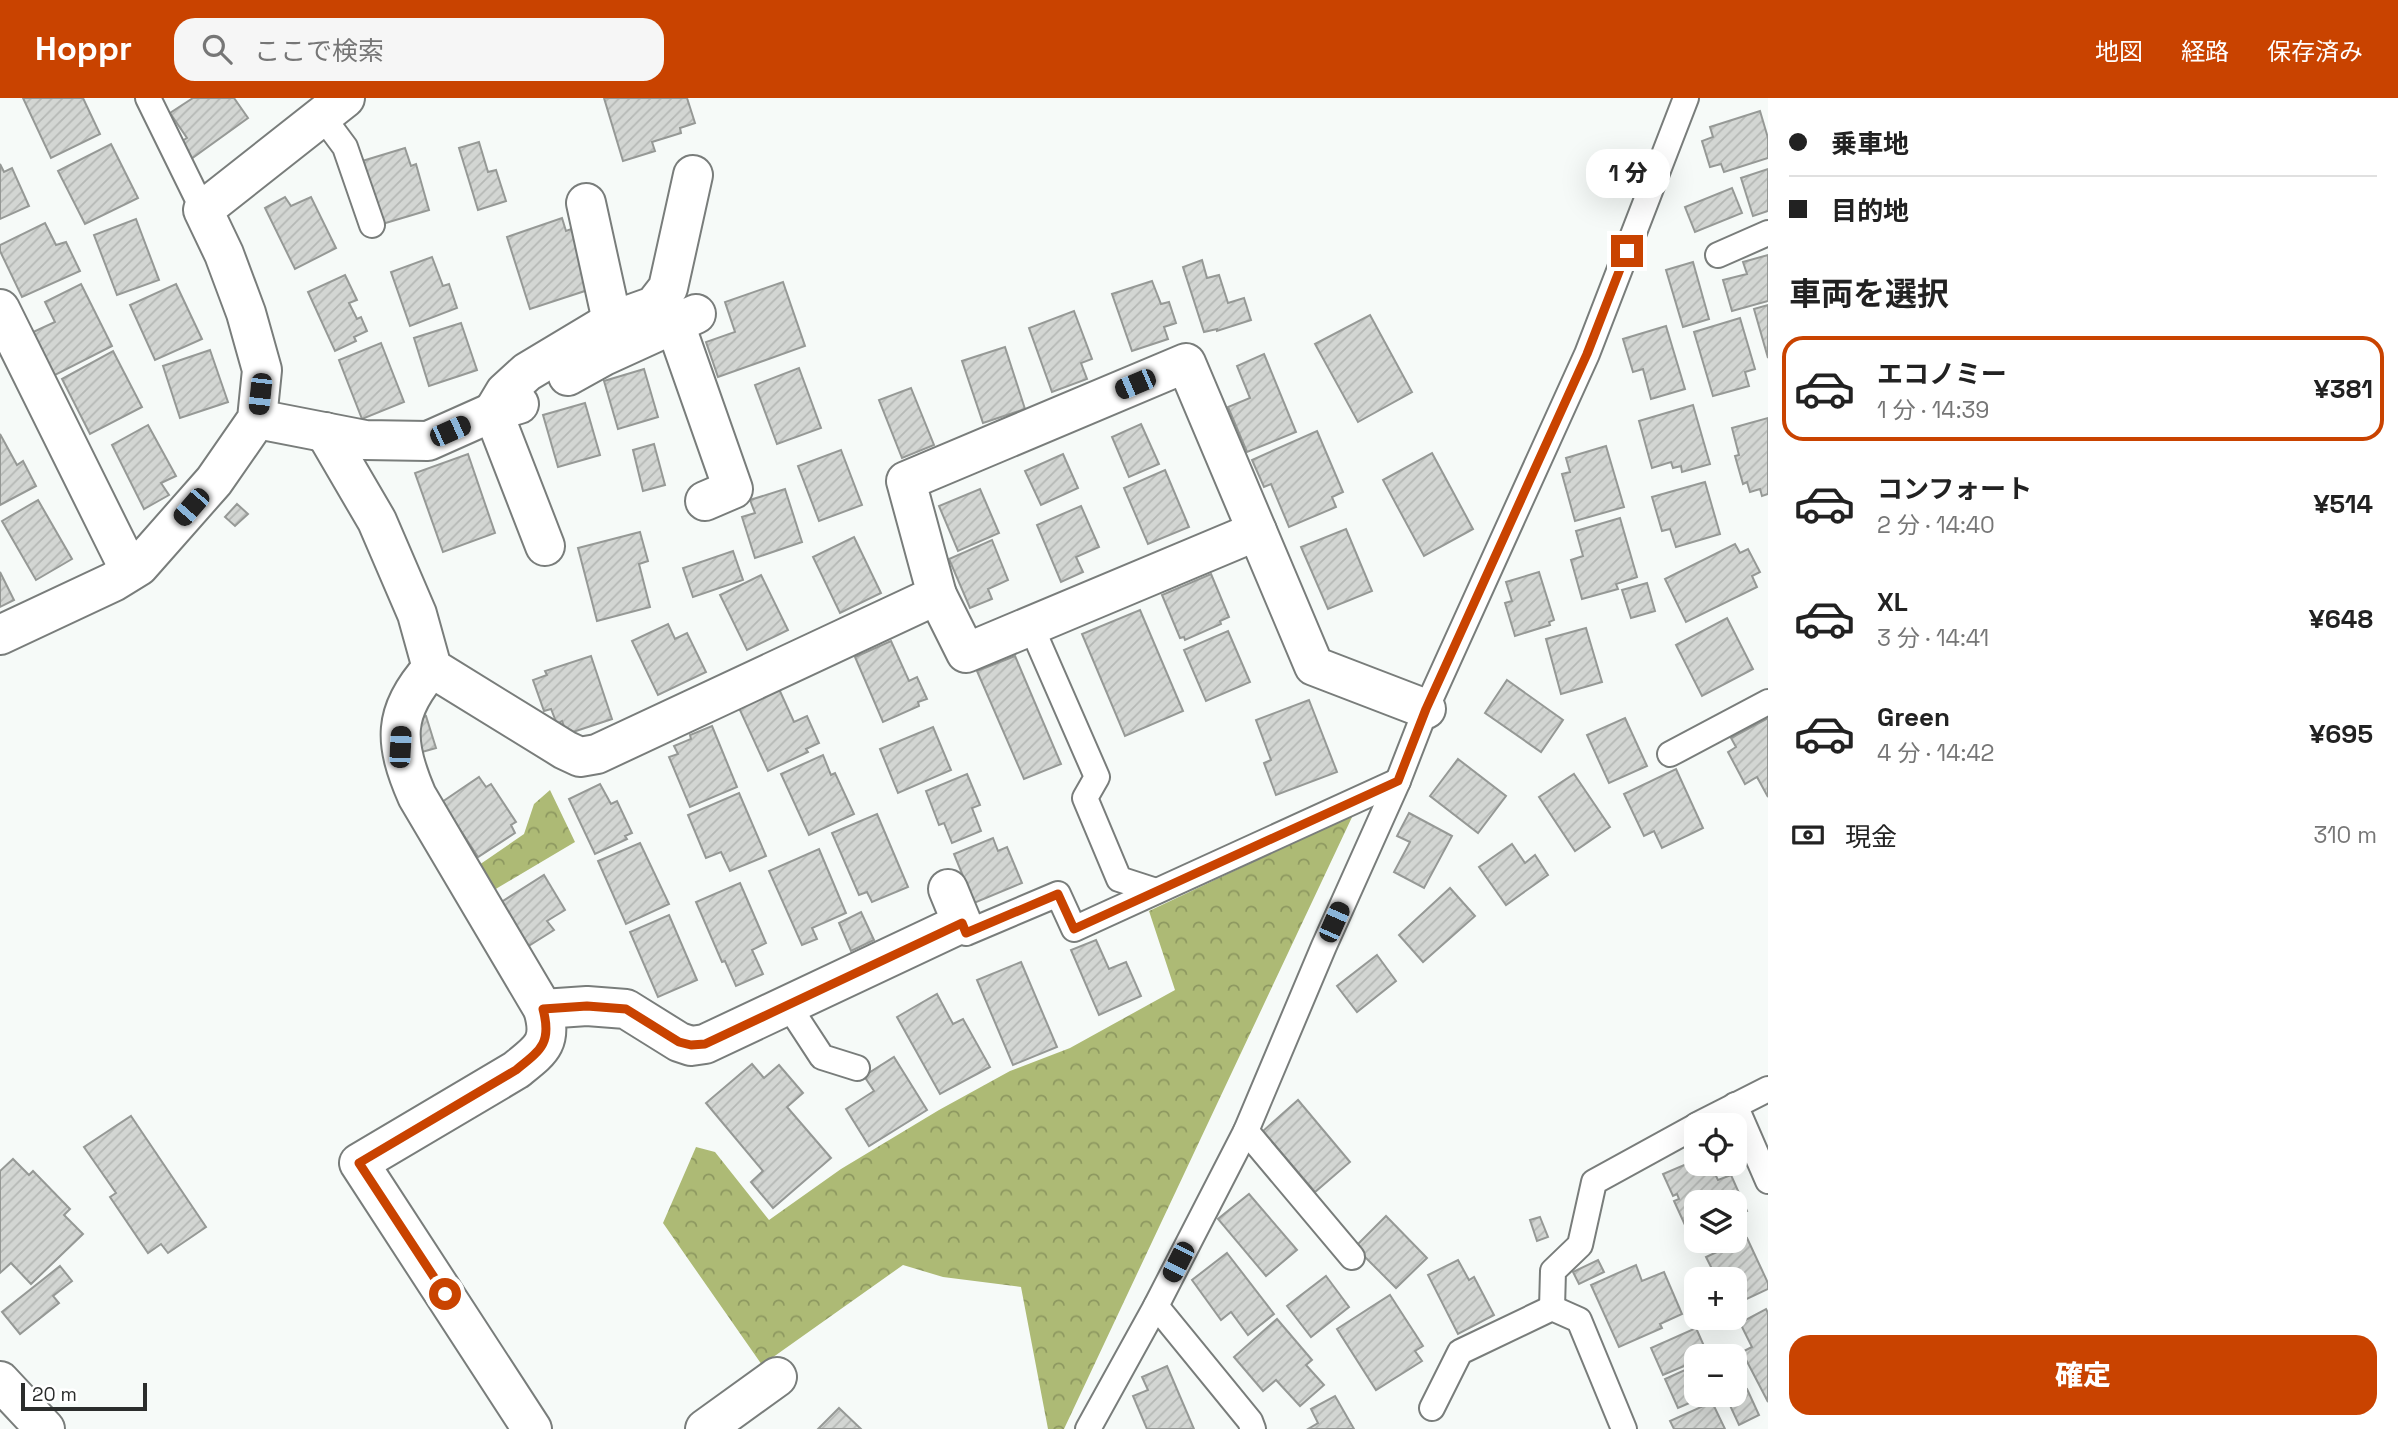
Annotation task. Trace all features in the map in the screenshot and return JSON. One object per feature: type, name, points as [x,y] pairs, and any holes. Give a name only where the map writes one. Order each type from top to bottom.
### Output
[{"type":"street","points":[[0,635],[139,566],[214,481],[257,419],[262,370],[246,313],[224,254],[203,210],[333,107]]},
{"type":"street","points":[[493,412],[505,392],[527,372],[612,321],[654,306],[668,288],[694,175]]},
{"type":"street","points":[[586,203],[612,321]]},
{"type":"street","points":[[0,309],[130,571]]},
{"type":"street","points":[[257,419],[365,440],[428,441],[493,412],[514,406],[604,356],[686,319],[733,489],[705,501]]},
{"type":"street","points":[[1257,531],[966,653],[937,595],[906,481],[1186,363],[1257,531],[1314,666],[1426,709]]},
{"type":"street","points":[[493,412],[545,546]]},
{"type":"street","points":[[325,432],[377,521],[416,614],[432,668],[580,757],[597,754],[937,595]]},
{"type":"street","points":[[432,668],[414,688],[401,719],[400,747],[406,771],[417,796],[543,1009],[547,1040],[516,1070],[359,1163],[532,1429]]},
{"type":"street","points":[[543,1009],[587,1006],[626,1009],[679,1042],[705,1044],[962,923],[948,889]]},
{"type":"street","points":[[705,1429],[777,1377]]},
{"type":"street","points":[[0,1381],[45,1429]]},
{"type":"lane","points":[[148,98],[203,210]]},
{"type":"lane","points":[[1088,1429],[1156,1306],[1246,1131],[1324,946],[1398,781],[1426,709],[1587,354],[1686,98]]},
{"type":"lane","points":[[333,107],[372,225]]},
{"type":"lane","points":[[1718,255],[1768,233]]},
{"type":"lane","points":[[1031,626],[1097,777],[1085,798],[1119,879],[1156,891]]},
{"type":"lane","points":[[1670,754],[1768,702]]},
{"type":"lane","points":[[962,923],[966,933],[1058,894],[1074,929],[1398,781]]},
{"type":"lane","points":[[788,1005],[822,1057],[857,1068]]},
{"type":"lane","points":[[1720,1113],[1768,1089]]},
{"type":"lane","points":[[1735,1105],[1768,1181]]},
{"type":"lane","points":[[1246,1131],[1352,1256]]},
{"type":"lane","points":[[1552,1308],[1553,1271],[1580,1245],[1594,1182],[1684,1133]]},
{"type":"lane","points":[[1156,1306],[1250,1421],[1253,1429]]},
{"type":"lane","points":[[1432,1408],[1460,1352],[1552,1308],[1579,1320],[1624,1429]]},
{"type":"green space","points":[[550,790],[575,842],[494,890],[479,865],[524,834],[534,804]]},
{"type":"green space","points":[[1353,815],[1064,1429],[1048,1429],[1021,1287],[943,1277],[903,1265],[762,1365],[663,1223],[696,1147],[715,1152],[769,1220],[841,1169],[939,1110],[1010,1071],[1070,1048],[1175,990],[1149,911]]},
{"type":"building","points":[[23,98],[83,98],[100,134],[51,158]]},
{"type":"building","points":[[193,98],[234,98],[248,118],[191,159],[180,142],[187,138],[170,113]]},
{"type":"building","points":[[604,98],[687,98],[695,123],[680,128],[681,133],[652,142],[655,151],[623,161]]},
{"type":"building","points":[[1760,111],[1768,138],[1768,158],[1724,172],[1721,164],[1710,167],[1702,141],[1713,137],[1710,127]]},
{"type":"building","points":[[479,142],[488,172],[496,170],[506,201],[478,210],[459,148]]},
{"type":"building","points":[[111,144],[138,198],[85,224],[58,171]]},
{"type":"building","points":[[405,148],[411,166],[416,164],[429,210],[379,225],[359,162]]},
{"type":"building","points":[[0,164],[4,172],[12,168],[29,206],[0,219]]},
{"type":"building","points":[[1768,169],[1768,211],[1753,216],[1741,178]]},
{"type":"building","points":[[1732,188],[1742,213],[1695,232],[1685,207]]},
{"type":"building","points":[[285,197],[291,206],[311,197],[336,248],[295,269],[265,208]]},
{"type":"building","points":[[562,218],[566,231],[574,228],[594,288],[530,309],[507,237]]},
{"type":"building","points":[[136,219],[159,280],[117,295],[94,235]]},
{"type":"building","points":[[45,223],[56,245],[66,242],[80,271],[22,297],[0,251],[0,245]]},
{"type":"building","points":[[1768,255],[1768,301],[1732,311],[1723,280],[1747,274],[1743,262]]},
{"type":"building","points":[[432,257],[443,286],[449,284],[457,308],[410,326],[391,272]]},
{"type":"building","points":[[1202,260],[1207,278],[1219,275],[1228,303],[1244,298],[1251,320],[1217,331],[1204,332],[1183,267]]},
{"type":"building","points":[[1693,262],[1709,319],[1683,327],[1666,270]]},
{"type":"building","points":[[345,275],[357,300],[349,303],[357,319],[361,317],[367,331],[354,337],[356,341],[335,351],[308,292]]},
{"type":"building","points":[[1152,281],[1161,304],[1169,302],[1176,323],[1164,327],[1168,339],[1132,351],[1112,294]]},
{"type":"building","points":[[783,282],[805,346],[718,377],[706,342],[735,332],[725,302]]},
{"type":"building","points":[[81,284],[112,346],[53,376],[31,333],[55,322],[45,302]]},
{"type":"building","points":[[176,284],[202,339],[155,360],[130,305]]},
{"type":"building","points":[[1768,305],[1768,358],[1754,309]]},
{"type":"building","points":[[1074,311],[1092,359],[1081,363],[1087,379],[1052,392],[1029,328]]},
{"type":"building","points":[[1370,315],[1412,392],[1358,422],[1315,344]]},
{"type":"building","points":[[1740,318],[1755,369],[1745,372],[1749,386],[1713,396],[1694,332]]},
{"type":"building","points":[[461,323],[477,370],[429,386],[414,338]]},
{"type":"building","points":[[1666,326],[1685,389],[1651,399],[1643,369],[1633,372],[1623,339]]},
{"type":"building","points":[[381,343],[404,402],[362,419],[339,360]]},
{"type":"building","points":[[1005,347],[1025,409],[983,423],[962,361]]},
{"type":"building","points":[[210,350],[228,402],[180,418],[163,366]]},
{"type":"building","points":[[113,351],[142,407],[90,434],[62,379]]},
{"type":"building","points":[[1264,354],[1296,432],[1247,452],[1228,407],[1250,398],[1237,366]]},
{"type":"building","points":[[799,368],[821,428],[777,444],[755,385]]},
{"type":"building","points":[[644,369],[658,417],[618,429],[604,381]]},
{"type":"building","points":[[911,388],[934,445],[902,458],[879,400]]},
{"type":"building","points":[[585,403],[600,455],[558,467],[543,415]]},
{"type":"building","points":[[1693,405],[1710,464],[1682,472],[1681,466],[1673,468],[1671,462],[1652,468],[1639,421]]},
{"type":"building","points":[[1768,418],[1768,494],[1762,496],[1760,489],[1750,492],[1747,482],[1743,484],[1735,456],[1739,455],[1732,428]]},
{"type":"building","points":[[1141,424],[1159,464],[1129,477],[1112,437]]},
{"type":"building","points":[[148,425],[176,476],[161,483],[169,495],[144,509],[112,445]]},
{"type":"building","points":[[1317,431],[1343,492],[1332,497],[1336,507],[1289,527],[1271,484],[1264,487],[1252,460]]},
{"type":"building","points":[[0,434],[17,465],[23,461],[36,486],[0,505]]},
{"type":"building","points":[[654,444],[665,485],[643,491],[633,450]]},
{"type":"building","points":[[1606,446],[1624,507],[1575,521],[1562,474],[1570,472],[1566,458]]},
{"type":"building","points":[[841,450],[862,505],[819,521],[798,466]]},
{"type":"building","points":[[1432,453],[1473,529],[1424,556],[1383,480]]},
{"type":"building","points":[[468,454],[495,533],[443,552],[415,473]]},
{"type":"building","points":[[1063,454],[1078,488],[1041,505],[1025,471]]},
{"type":"building","points":[[1165,470],[1189,527],[1148,544],[1124,488]]},
{"type":"building","points":[[1705,482],[1720,534],[1676,547],[1670,529],[1662,531],[1652,497]]},
{"type":"building","points":[[785,489],[802,542],[755,558],[742,517],[755,513],[750,500]]},
{"type":"building","points":[[980,489],[999,533],[958,551],[939,506]]},
{"type":"building","points":[[38,500],[72,559],[36,580],[2,521]]},
{"type":"building","points":[[237,504],[248,514],[235,526],[225,517]]},
{"type":"building","points":[[1081,506],[1099,547],[1076,557],[1083,572],[1061,582],[1037,525]]},
{"type":"building","points":[[1620,518],[1637,577],[1616,584],[1618,589],[1582,599],[1571,560],[1583,556],[1576,531]]},
{"type":"building","points":[[1346,529],[1372,591],[1328,609],[1301,547]]},
{"type":"building","points":[[640,532],[648,561],[639,564],[650,607],[597,621],[578,548]]},
{"type":"building","points":[[854,537],[881,593],[840,613],[813,557]]},
{"type":"building","points":[[992,540],[1008,580],[988,589],[992,599],[970,608],[949,559]]},
{"type":"building","points":[[1735,544],[1740,553],[1748,549],[1760,572],[1752,576],[1757,587],[1686,622],[1665,579]]},
{"type":"building","points":[[733,551],[743,580],[693,597],[683,568]]},
{"type":"building","points":[[0,572],[14,600],[0,607]]},
{"type":"building","points":[[1539,572],[1554,620],[1549,622],[1550,625],[1515,636],[1505,603],[1512,601],[1506,582]]},
{"type":"building","points":[[1211,574],[1229,617],[1220,621],[1221,624],[1185,640],[1184,637],[1180,638],[1162,595]]},
{"type":"building","points":[[761,575],[788,630],[747,650],[720,595]]},
{"type":"building","points":[[1647,583],[1655,611],[1631,618],[1622,590]]},
{"type":"building","points":[[1140,610],[1183,711],[1125,736],[1082,634]]},
{"type":"building","points":[[1727,618],[1753,669],[1702,696],[1676,645]]},
{"type":"building","points":[[668,624],[675,639],[687,633],[706,672],[658,695],[632,641]]},
{"type":"building","points":[[1586,628],[1602,682],[1561,694],[1546,639]]},
{"type":"building","points":[[1228,631],[1250,682],[1206,701],[1184,650]]},
{"type":"building","points":[[891,641],[909,681],[917,677],[927,699],[918,702],[919,706],[883,722],[855,657]]},
{"type":"building","points":[[591,656],[612,719],[567,734],[562,721],[557,724],[551,709],[544,711],[533,680],[547,675],[545,671]]},
{"type":"building","points":[[1015,656],[1061,764],[1024,779],[977,671]]},
{"type":"building","points":[[1507,680],[1563,720],[1541,752],[1485,713]]},
{"type":"building","points":[[779,689],[794,722],[807,716],[819,743],[806,749],[808,752],[768,771],[739,708]]},
{"type":"building","points":[[1309,700],[1337,772],[1276,795],[1264,763],[1271,760],[1256,720]]},
{"type":"building","points":[[426,716],[436,748],[422,752],[413,720]]},
{"type":"building","points":[[1625,718],[1647,766],[1609,783],[1587,735]]},
{"type":"building","points":[[1768,718],[1768,797],[1757,777],[1745,784],[1728,752],[1736,747],[1731,738]]},
{"type":"building","points":[[712,726],[737,787],[690,807],[669,757],[678,754],[674,746],[691,739],[690,735]]},
{"type":"building","points":[[933,727],[951,770],[898,793],[880,749]]},
{"type":"building","points":[[823,755],[831,775],[835,773],[854,814],[809,835],[781,774]]},
{"type":"building","points":[[1458,759],[1506,796],[1478,833],[1430,796]]},
{"type":"building","points":[[1676,769],[1703,828],[1662,848],[1654,831],[1644,836],[1624,794]]},
{"type":"building","points":[[967,774],[980,805],[972,808],[981,831],[952,843],[944,823],[939,825],[926,791]]},
{"type":"building","points":[[1574,774],[1610,827],[1575,851],[1539,797]]},
{"type":"building","points":[[479,777],[486,787],[491,784],[516,822],[511,825],[515,833],[478,857],[442,802]]},
{"type":"building","points":[[600,784],[611,804],[617,801],[632,833],[625,836],[627,839],[595,854],[569,799]]},
{"type":"building","points":[[739,793],[766,856],[730,871],[721,852],[706,858],[688,815]]},
{"type":"building","points":[[1409,813],[1452,836],[1424,888],[1394,872],[1410,842],[1397,836]]},
{"type":"building","points":[[877,814],[908,887],[872,902],[867,892],[859,895],[832,833]]},
{"type":"building","points":[[993,838],[998,851],[1007,847],[1022,883],[974,903],[954,854]]},
{"type":"building","points":[[640,843],[669,904],[626,924],[598,861]]},
{"type":"building","points":[[1512,844],[1525,863],[1535,855],[1548,875],[1506,905],[1479,867]]},
{"type":"building","points":[[819,849],[846,913],[812,928],[817,939],[802,945],[769,871]]},
{"type":"building","points":[[544,875],[565,910],[547,921],[554,930],[522,950],[495,906]]},
{"type":"building","points":[[740,883],[766,943],[752,950],[763,974],[736,986],[725,961],[722,962],[696,902]]},
{"type":"building","points":[[1450,888],[1475,916],[1423,962],[1399,935]]},
{"type":"building","points":[[861,912],[874,940],[851,951],[839,923]]},
{"type":"building","points":[[669,915],[697,980],[658,997],[630,932]]},
{"type":"building","points":[[1096,940],[1109,969],[1126,962],[1141,996],[1099,1015],[1071,950]]},
{"type":"building","points":[[1377,955],[1396,981],[1357,1012],[1337,986]]},
{"type":"building","points":[[1021,962],[1057,1047],[1013,1065],[977,980]]},
{"type":"building","points":[[937,994],[953,1024],[963,1019],[990,1067],[940,1094],[897,1017]]},
{"type":"building","points":[[894,1057],[927,1110],[869,1146],[846,1109],[874,1091],[864,1076]]},
{"type":"building","points":[[752,1064],[764,1078],[779,1065],[803,1093],[787,1107],[831,1158],[773,1208],[751,1182],[763,1171],[706,1103]]},
{"type":"building","points":[[1298,1100],[1350,1162],[1315,1192],[1263,1131]]},
{"type":"building","points":[[131,1116],[206,1227],[168,1253],[161,1244],[148,1253],[110,1197],[116,1193],[84,1147]]},
{"type":"building","points":[[13,1159],[29,1175],[33,1171],[70,1209],[64,1215],[83,1234],[31,1284],[11,1263],[0,1273],[0,1171]]},
{"type":"building","points":[[1684,1165],[1684,1176],[1716,1176],[1718,1180],[1731,1176],[1738,1190],[1684,1190],[1684,1223],[1674,1201],[1679,1199],[1677,1194],[1673,1196],[1663,1174]]},
{"type":"building","points":[[1249,1194],[1297,1250],[1266,1276],[1218,1219]]},
{"type":"building","points":[[1386,1216],[1427,1258],[1396,1288],[1355,1247]]},
{"type":"building","points":[[1540,1217],[1548,1237],[1537,1241],[1530,1220]]},
{"type":"building","points":[[1747,1238],[1768,1283],[1768,1289],[1747,1299],[1747,1267],[1711,1267],[1706,1257],[1715,1253],[1747,1253]]},
{"type":"building","points":[[1227,1253],[1274,1314],[1248,1335],[1231,1312],[1221,1320],[1192,1280]]},
{"type":"building","points":[[1458,1260],[1469,1280],[1474,1277],[1494,1315],[1458,1334],[1428,1275]]},
{"type":"building","points":[[1598,1260],[1604,1272],[1579,1284],[1573,1272]]},
{"type":"building","points":[[1636,1265],[1642,1281],[1664,1272],[1682,1314],[1660,1324],[1662,1328],[1619,1347],[1591,1285]]},
{"type":"building","points":[[60,1266],[72,1281],[53,1296],[59,1303],[20,1334],[2,1312]]},
{"type":"building","points":[[1326,1276],[1349,1307],[1311,1337],[1287,1306]]},
{"type":"building","points":[[1390,1295],[1423,1346],[1415,1351],[1422,1361],[1376,1390],[1337,1329]]},
{"type":"building","points":[[1766,1309],[1768,1313],[1768,1402],[1747,1362],[1747,1350],[1752,1347],[1744,1330],[1747,1330],[1747,1319]]},
{"type":"building","points":[[1277,1319],[1312,1360],[1306,1365],[1324,1385],[1300,1406],[1276,1380],[1263,1391],[1234,1357]]},
{"type":"building","points":[[1692,1330],[1697,1330],[1703,1344],[1684,1344],[1684,1366],[1663,1375],[1651,1348]]},
{"type":"building","points":[[1167,1366],[1194,1429],[1147,1429],[1133,1396],[1148,1390],[1142,1377]]},
{"type":"building","points":[[1684,1370],[1684,1405],[1678,1408],[1665,1379]]},
{"type":"building","points":[[1747,1389],[1759,1415],[1739,1425],[1731,1407],[1747,1407]]},
{"type":"building","points":[[1335,1396],[1354,1429],[1308,1429],[1318,1423],[1311,1409]]},
{"type":"building","points":[[1701,1407],[1714,1407],[1725,1429],[1674,1429],[1670,1421]]},
{"type":"building","points":[[839,1408],[861,1429],[818,1429]]},
{"type":"route","points":[[445,1294],[359,1163],[516,1070],[533,1056],[547,1040],[543,1009],[587,1006],[626,1009],[679,1042],[705,1044],[962,923],[966,933],[1058,894],[1074,929],[1398,781],[1426,709],[1587,354],[1627,251]]}]
